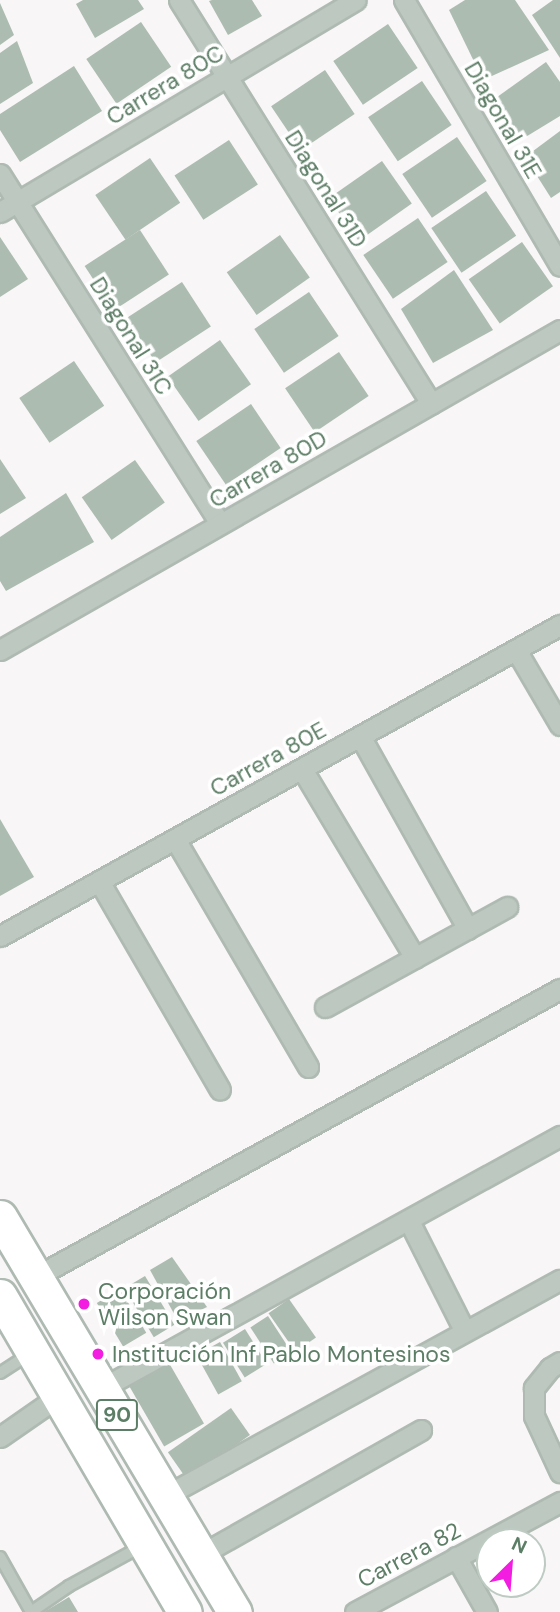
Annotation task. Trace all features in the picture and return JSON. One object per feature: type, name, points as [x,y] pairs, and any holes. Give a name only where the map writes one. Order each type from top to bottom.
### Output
[{"type":"highway","name":"90","points":[[0,1217],[235,1612]]},
{"type":"highway","name":"90","points":[[0,1296],[145,1544],[174,1600]]},
{"type":"street","name":"Diagonal 31D","points":[[179,0],[431,404]]},
{"type":"street","name":"Carrera 80C","points":[[0,212],[356,0]]},
{"type":"street","name":"Diagonal 31E","points":[[404,0],[560,266]]},
{"type":"street","name":"Diagonal 31C","points":[[0,174],[220,524]]},
{"type":"street","name":"Carrera 80D","points":[[0,649],[560,330]]},
{"type":"street","name":"Carrera 80E","points":[[0,936],[560,625]]},
{"type":"street","points":[[516,650],[560,725]]},
{"type":"street","points":[[360,736],[468,929]]},
{"type":"street","points":[[302,769],[415,958]]},
{"type":"street","points":[[175,839],[308,1067]]},
{"type":"street","points":[[99,881],[220,1090]]},
{"type":"street","points":[[325,1007],[508,907]]},
{"type":"street","points":[[35,1277],[560,989]]},
{"type":"street","points":[[102,1388],[410,1221],[560,1136]]},
{"type":"street","points":[[410,1221],[464,1331]]},
{"type":"street","points":[[166,1496],[560,1280]]},
{"type":"street","points":[[560,1362],[550,1368],[534,1388],[534,1416],[560,1472]]},
{"type":"street","points":[[0,1437],[59,1396]]},
{"type":"street","points":[[200,1555],[421,1430]]},
{"type":"street","name":"Carrera 82","points":[[355,1612],[560,1502]]},
{"type":"street","points":[[456,1557],[487,1612]]},
{"type":"lane","points":[[0,1373],[33,1352]]},
{"type":"lane","points":[[0,1557],[31,1612],[69,1586],[145,1544]]},
{"type":"building","points":[[83,0],[138,0],[144,9],[95,38],[76,4]]},
{"type":"building","points":[[252,0],[262,16],[228,35],[209,1]]},
{"type":"building","points":[[465,0],[515,0],[549,50],[483,80],[449,10]]},
{"type":"building","points":[[553,0],[560,0],[560,58],[532,15]]},
{"type":"building","points":[[0,3],[14,35],[0,45]]},
{"type":"building","points":[[141,22],[171,67],[116,104],[86,59]]},
{"type":"building","points":[[388,24],[418,68],[363,105],[333,61]]},
{"type":"building","points":[[17,41],[33,83],[0,104],[0,53]]},
{"type":"building","points":[[546,62],[560,82],[560,116],[519,141],[493,100]]},
{"type":"building","points":[[74,66],[102,111],[20,162],[0,130],[0,114]]},
{"type":"building","points":[[325,70],[355,114],[301,150],[271,106]]},
{"type":"building","points":[[422,81],[452,125],[398,161],[368,117]]},
{"type":"building","points":[[560,131],[560,192],[551,198],[525,157]]},
{"type":"building","points":[[457,137],[487,181],[432,218],[402,174]]},
{"type":"building","points":[[229,140],[258,184],[203,220],[174,175]]},
{"type":"building","points":[[150,158],[180,203],[125,240],[95,195]]},
{"type":"building","points":[[382,161],[412,204],[359,241],[329,198]]},
{"type":"building","points":[[486,191],[516,236],[461,273],[431,228]]},
{"type":"building","points":[[418,218],[448,262],[393,299],[363,255]]},
{"type":"building","points":[[140,230],[169,274],[114,310],[85,266]]},
{"type":"building","points":[[280,235],[310,278],[257,315],[227,272]]},
{"type":"building","points":[[0,237],[28,279],[0,297]]},
{"type":"building","points":[[522,242],[553,286],[500,324],[469,279]]},
{"type":"building","points":[[454,270],[493,330],[433,363],[401,309]]},
{"type":"building","points":[[182,282],[211,326],[156,362],[127,318]]},
{"type":"building","points":[[309,292],[339,336],[284,373],[254,329]]},
{"type":"building","points":[[220,340],[251,384],[199,421],[168,377]]},
{"type":"building","points":[[339,352],[369,396],[315,432],[285,388]]},
{"type":"building","points":[[74,361],[104,406],[49,443],[19,398]]},
{"type":"building","points":[[251,404],[281,448],[226,485],[196,441]]},
{"type":"building","points":[[0,459],[26,498],[0,514]]},
{"type":"building","points":[[135,460],[165,503],[112,540],[82,497]]},
{"type":"building","points":[[66,493],[94,542],[6,591],[0,581],[0,537]]},
{"type":"building","points":[[0,819],[34,877],[0,896]]},
{"type":"building","points":[[172,1257],[207,1307],[178,1321],[150,1270]]},
{"type":"building","points":[[145,1276],[174,1325],[154,1337],[124,1288]]},
{"type":"building","points":[[120,1289],[146,1333],[123,1347],[97,1303]]},
{"type":"building","points":[[289,1299],[316,1338],[295,1352],[269,1313]]},
{"type":"building","points":[[268,1316],[291,1352],[274,1364],[250,1327]]},
{"type":"building","points":[[245,1329],[267,1364],[245,1378],[223,1343]]},
{"type":"building","points":[[220,1342],[242,1381],[218,1394],[196,1355]]},
{"type":"building","points":[[169,1363],[204,1424],[164,1447],[129,1386]]},
{"type":"building","points":[[231,1408],[250,1435],[187,1479],[168,1452]]},
{"type":"building","points":[[69,1597],[78,1612],[44,1612]]},
{"type":"place","name":"Corporación Wilson Swan","points":[[84,1304]]},
{"type":"place","name":"Institución Inf Pablo Montesinos","points":[[98,1354]]}]
